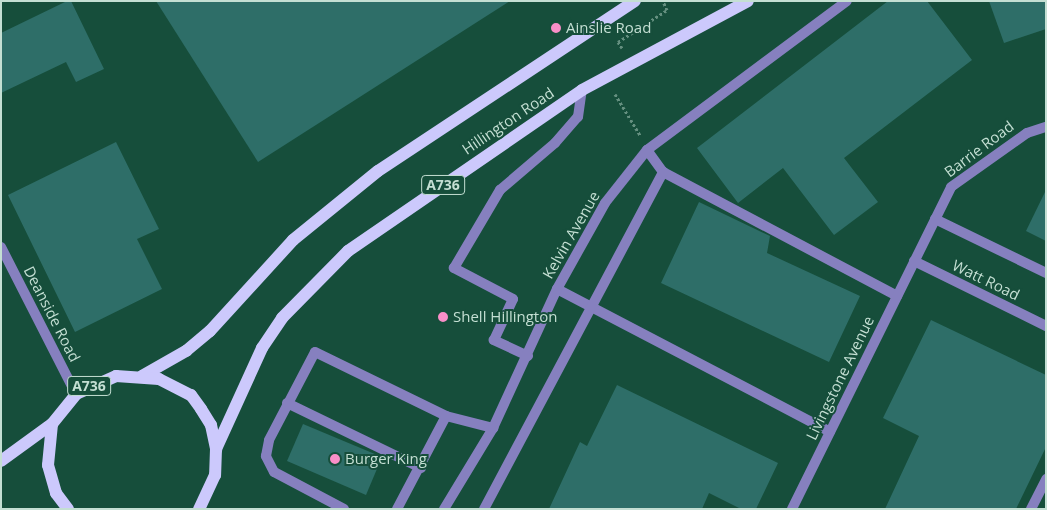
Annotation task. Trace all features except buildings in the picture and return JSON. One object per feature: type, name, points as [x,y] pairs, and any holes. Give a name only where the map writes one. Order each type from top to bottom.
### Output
[{"type":"main road","name":"Hillington Road","points":[[142,376],[186,351],[210,331],[293,240],[378,171],[635,1]]},
{"type":"main road","name":"Hillington Road","points":[[216,449],[262,348],[282,318],[310,286],[348,251],[582,90],[748,1]]},
{"type":"main road","name":"A736","points":[[1,461],[52,424],[76,394],[116,376],[142,376],[159,379],[190,395],[210,425],[216,449],[215,475],[199,509]]},
{"type":"main road","points":[[52,424],[48,465],[56,493],[68,509]]},
{"type":"street","name":"Kelvin Avenue","points":[[444,509],[493,428],[557,290],[605,203],[646,150],[847,1]]},
{"type":"street","points":[[528,356],[494,340],[512,299],[454,268],[500,190],[555,143],[578,117],[582,90]]},
{"type":"street","name":"Barrie Road","points":[[914,262],[951,187],[1026,133],[1046,127]]},
{"type":"street","points":[[646,150],[663,172],[897,296]]},
{"type":"street","points":[[484,509],[663,172]]},
{"type":"street","points":[[935,219],[1046,273]]},
{"type":"street","name":"Deanside Road","points":[[1,247],[76,394]]},
{"type":"street","name":"Livingstone Avenue","points":[[792,509],[914,262]]},
{"type":"street","name":"Watt Road","points":[[914,262],[1046,326]]},
{"type":"street","points":[[557,290],[830,432]]},
{"type":"street","points":[[344,509],[274,472],[266,456],[269,440],[314,352],[446,416],[493,428]]},
{"type":"street","points":[[287,404],[421,468]]},
{"type":"street","points":[[397,509],[421,468],[446,416]]},
{"type":"street","points":[[1031,509],[1046,479]]},
{"type":"place","name":"Ainslie Road","points":[[556,28]]},
{"type":"place","name":"Shell Hillington","points":[[443,317]]},
{"type":"place","name":"Burger King","points":[[335,459]]}]
